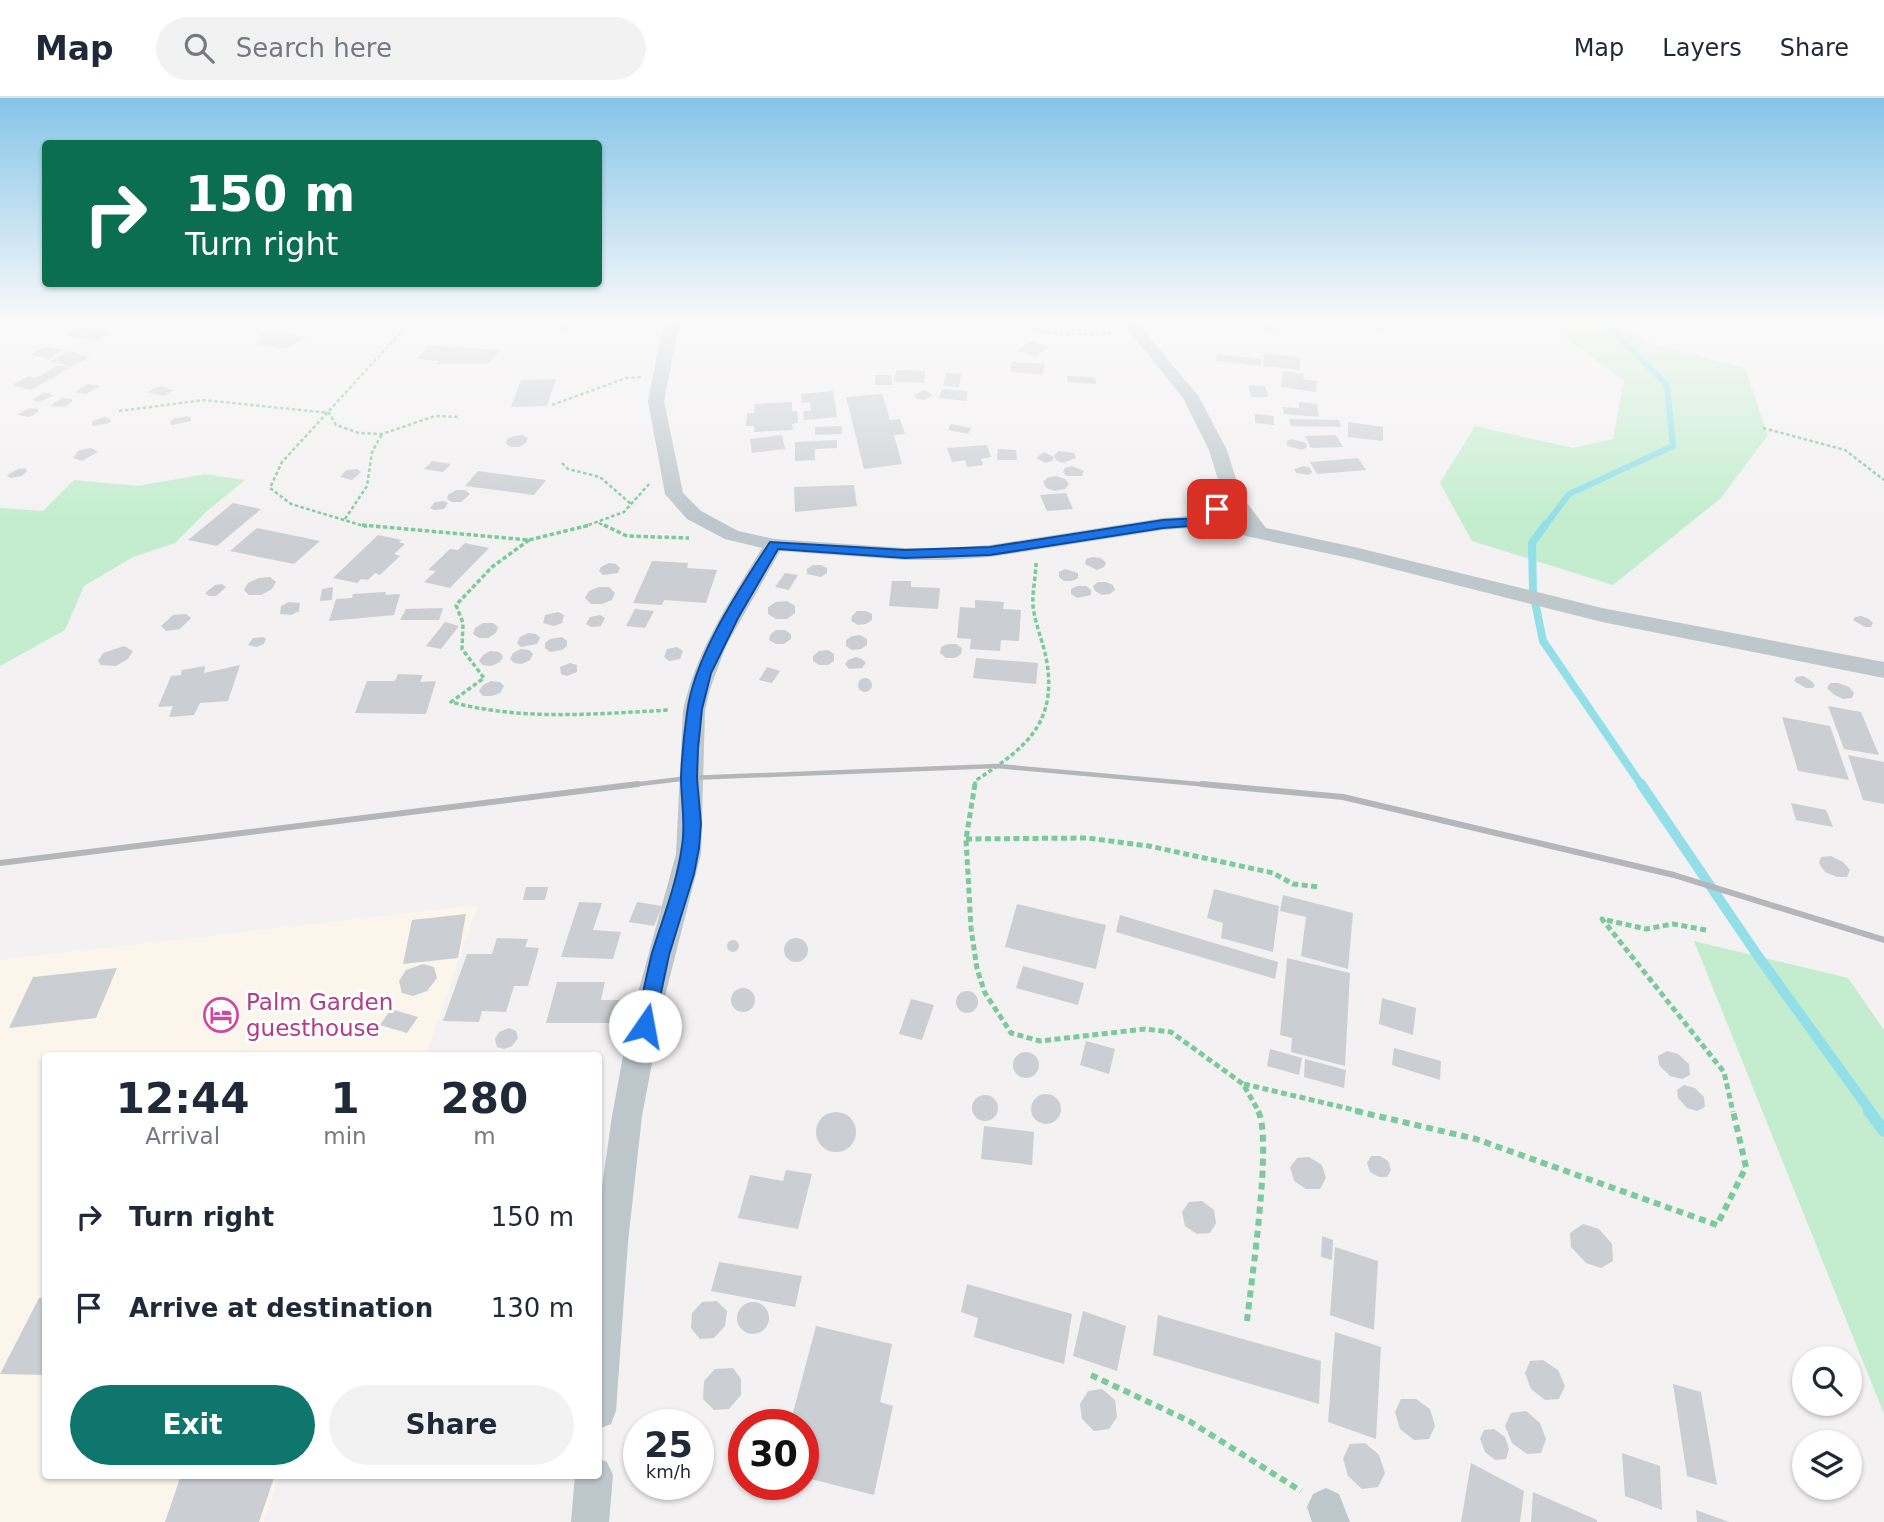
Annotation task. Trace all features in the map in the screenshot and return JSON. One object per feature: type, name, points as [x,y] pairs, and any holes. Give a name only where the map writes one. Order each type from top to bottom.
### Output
[{"type":"street","points":[[660,386],[656,401],[674,494],[694,515],[732,535],[774,545],[905,554],[990,551],[1163,524],[1203,521],[1258,531],[1602,615],[1740,645],[1884,670]]},
{"type":"street","points":[[1183,386],[1191,397],[1218,450],[1232,496],[1258,531]]},
{"type":"street","points":[[1203,521],[1232,496]]},
{"type":"street","points":[[602,1360],[614,1209],[635,1073],[661,955],[690,848],[693,824],[689,778],[695,709],[704,673],[731,618],[774,545]]},
{"type":"street","points":[[590,1522],[594,1479]]},
{"type":"path","points":[[353,386],[282,462],[270,488],[291,504],[371,528],[529,540],[599,523],[624,513],[645,487],[668,468]]},
{"type":"path","points":[[552,405],[605,386]]},
{"type":"path","points":[[119,411],[204,400],[329,413]]},
{"type":"path","points":[[329,413],[336,425],[359,432],[382,434],[435,416],[460,416]]},
{"type":"path","points":[[1763,428],[1845,450],[1884,480]]},
{"type":"path","points":[[345,519],[368,486],[372,452],[382,434]]},
{"type":"path","points":[[562,463],[568,469],[600,477],[631,504]]},
{"type":"path","points":[[599,523],[627,536],[683,538],[732,535]]},
{"type":"path","points":[[529,540],[492,567],[456,605],[465,622],[461,645],[475,669],[484,678],[451,702],[469,708],[534,714],[695,709]]},
{"type":"path","points":[[1034,545],[1037,565],[1032,602],[1047,666],[1049,692],[1044,719],[1030,743],[975,781],[966,839],[971,928],[977,969],[985,993],[1011,1033],[1040,1041],[1145,1029],[1171,1032],[1243,1084],[1263,1119],[1264,1151],[1247,1321]]},
{"type":"path","points":[[966,839],[1087,838],[1149,846],[1273,873],[1293,884],[1320,887]]},
{"type":"path","points":[[1243,1084],[1476,1139],[1717,1225],[1746,1167],[1724,1072],[1602,919],[1646,929],[1673,924],[1706,930]]},
{"type":"path","points":[[1091,1375],[1189,1421],[1329,1515]]},
{"type":"shaded area","points":[[478,905],[427,1052],[42,1052],[42,1479],[279,1479],[264,1522],[0,1522],[0,960]]},
{"type":"green space","points":[[1623,386],[1751,386],[1768,435],[1721,498],[1613,585],[1472,541],[1440,483],[1475,426],[1573,448],[1613,439]]},
{"type":"green space","points":[[205,474],[245,480],[207,511],[175,543],[133,557],[84,586],[65,630],[0,666],[0,508],[43,511],[74,480],[138,486]]},
{"type":"green space","points":[[1694,941],[1848,978],[1884,1030],[1884,1414],[1862,1359],[1862,1346],[1857,1346]]},
{"type":"building","points":[[18,386],[37,386],[31,390]]},
{"type":"building","points":[[84,386],[99,386],[86,394],[75,392]]},
{"type":"building","points":[[158,386],[174,390],[163,396],[148,392]]},
{"type":"building","points":[[519,386],[554,386],[547,406],[511,407]]},
{"type":"building","points":[[1248,386],[1265,386],[1268,397],[1251,397]]},
{"type":"building","points":[[1281,386],[1317,386],[1316,392]]},
{"type":"building","points":[[942,389],[968,391],[966,401],[939,398]]},
{"type":"building","points":[[924,390],[933,395],[924,400],[917,399],[914,395]]},
{"type":"building","points":[[833,391],[837,417],[804,420],[803,411],[811,411],[810,402],[802,403],[801,394]]},
{"type":"building","points":[[43,393],[53,396],[38,402],[32,400]]},
{"type":"building","points":[[882,394],[890,420],[900,419],[905,434],[894,435],[902,464],[864,469],[846,397]]},
{"type":"building","points":[[62,398],[72,399],[72,402],[64,407],[50,406]]},
{"type":"building","points":[[792,402],[792,411],[797,411],[798,423],[792,424],[793,430],[754,432],[754,426],[746,426],[747,413],[754,413],[755,404]]},
{"type":"building","points":[[1299,402],[1317,404],[1319,417],[1284,414],[1283,407],[1299,408]]},
{"type":"building","points":[[29,408],[38,409],[38,412],[30,417],[17,415]]},
{"type":"building","points":[[1255,414],[1274,416],[1274,425],[1255,423]]},
{"type":"building","points":[[187,416],[191,421],[172,425],[170,422],[173,419]]},
{"type":"building","points":[[105,417],[111,420],[109,423],[92,426],[93,421]]},
{"type":"building","points":[[1289,419],[1339,420],[1341,427],[1291,426]]},
{"type":"building","points":[[1348,422],[1383,427],[1383,441],[1348,437]]},
{"type":"building","points":[[951,424],[971,428],[968,434],[948,430]]},
{"type":"building","points":[[841,426],[842,434],[815,435],[815,427]]},
{"type":"building","points":[[523,435],[528,438],[526,443],[519,447],[506,444],[507,439]]},
{"type":"building","points":[[782,435],[785,449],[752,453],[750,439]]},
{"type":"building","points":[[1336,435],[1343,447],[1311,448],[1305,436]]},
{"type":"building","points":[[1292,439],[1306,443],[1307,447],[1302,450],[1287,446],[1287,441]]},
{"type":"building","points":[[837,440],[837,448],[815,449],[815,460],[795,461],[795,442]]},
{"type":"building","points":[[987,445],[991,457],[981,459],[983,465],[967,467],[965,460],[952,462],[947,448]]},
{"type":"building","points":[[92,448],[98,452],[82,461],[73,458],[78,451]]},
{"type":"building","points":[[998,449],[1016,450],[1017,460],[997,460]]},
{"type":"building","points":[[1059,451],[1074,453],[1076,458],[1063,463],[1056,460],[1054,455]]},
{"type":"building","points":[[1044,452],[1054,457],[1052,461],[1046,463],[1036,458]]},
{"type":"building","points":[[1358,458],[1366,470],[1317,474],[1310,462]]},
{"type":"building","points":[[432,461],[451,464],[443,472],[424,469]]},
{"type":"building","points":[[1072,466],[1084,471],[1082,476],[1066,476],[1063,472],[1065,468]]},
{"type":"building","points":[[1304,466],[1310,468],[1312,472],[1309,475],[1296,473],[1294,469]]},
{"type":"building","points":[[25,468],[27,471],[22,476],[10,478],[7,475],[18,469]]},
{"type":"building","points":[[357,469],[361,472],[352,480],[340,477],[346,470]]},
{"type":"building","points":[[478,471],[546,480],[534,495],[465,486]]},
{"type":"building","points":[[1056,476],[1065,479],[1069,484],[1065,489],[1055,491],[1046,488],[1043,482]]},
{"type":"building","points":[[854,485],[857,506],[795,512],[794,487]]},
{"type":"building","points":[[456,490],[465,490],[470,494],[461,502],[447,499],[448,495]]},
{"type":"building","points":[[1066,493],[1073,509],[1047,511],[1040,495]]},
{"type":"building","points":[[435,502],[448,503],[444,509],[430,508]]},
{"type":"building","points":[[233,503],[261,509],[217,546],[188,540]]},
{"type":"building","points":[[257,528],[320,541],[294,564],[230,551]]},
{"type":"building","points":[[378,535],[402,540],[399,542],[405,544],[394,554],[400,556],[380,575],[375,573],[368,580],[361,579],[357,583],[333,578]]},
{"type":"building","points":[[465,543],[489,548],[450,588],[424,582],[436,571],[428,570],[450,549],[458,550]]},
{"type":"building","points":[[1101,558],[1106,563],[1104,567],[1097,570],[1085,564],[1086,559]]},
{"type":"building","points":[[652,561],[688,563],[687,568],[717,570],[706,603],[664,600],[662,605],[633,603]]},
{"type":"building","points":[[609,563],[620,568],[618,573],[603,575],[599,571]]},
{"type":"building","points":[[813,565],[827,568],[827,573],[821,577],[807,574],[807,569]]},
{"type":"building","points":[[1065,569],[1078,573],[1078,578],[1064,581],[1059,577],[1059,572]]},
{"type":"building","points":[[785,573],[798,575],[789,590],[775,587]]},
{"type":"building","points":[[270,577],[276,582],[272,589],[261,595],[249,595],[244,590],[248,583]]},
{"type":"building","points":[[892,581],[911,581],[911,587],[940,588],[938,609],[889,606]]},
{"type":"building","points":[[1098,582],[1113,585],[1115,590],[1102,595],[1095,591],[1093,586]]},
{"type":"building","points":[[222,584],[226,587],[216,596],[205,593],[215,585]]},
{"type":"building","points":[[1086,586],[1091,590],[1091,595],[1077,598],[1071,594],[1071,589]]},
{"type":"building","points":[[333,587],[332,600],[320,601],[322,589]]},
{"type":"building","points":[[609,587],[615,593],[612,600],[591,604],[585,598],[589,591]]},
{"type":"building","points":[[386,592],[385,595],[400,594],[394,615],[329,621],[336,599],[352,598],[353,594]]},
{"type":"building","points":[[975,600],[1004,602],[1003,609],[1021,610],[1019,641],[1001,640],[1000,651],[970,649],[971,639],[957,638],[960,607],[975,608]]},
{"type":"building","points":[[787,601],[795,606],[795,613],[787,619],[776,619],[768,614],[768,607],[776,602]]},
{"type":"building","points":[[289,602],[300,603],[299,611],[291,615],[280,614],[281,606]]},
{"type":"building","points":[[443,608],[439,620],[400,620],[406,609]]},
{"type":"building","points":[[635,609],[654,611],[645,628],[626,626]]},
{"type":"building","points":[[857,611],[872,614],[872,620],[858,625],[851,621]]},
{"type":"building","points":[[558,612],[564,615],[562,623],[554,626],[543,623],[545,615]]},
{"type":"building","points":[[186,614],[191,618],[180,629],[166,631],[161,626],[173,615]]},
{"type":"building","points":[[600,615],[605,618],[601,626],[591,627],[586,624],[590,617]]},
{"type":"building","points":[[1861,616],[1873,623],[1871,627],[1865,627],[1853,620]]},
{"type":"building","points":[[445,622],[459,626],[441,649],[426,646]]},
{"type":"building","points":[[483,623],[493,623],[498,627],[496,633],[488,638],[479,638],[473,634],[475,628]]},
{"type":"building","points":[[776,630],[785,630],[791,634],[791,639],[784,644],[769,640]]},
{"type":"building","points":[[528,633],[536,634],[540,638],[537,644],[521,647],[517,643],[520,637]]},
{"type":"building","points":[[860,635],[867,639],[867,645],[852,650],[846,646],[846,640]]},
{"type":"building","points":[[562,637],[567,641],[567,646],[562,650],[550,652],[545,648],[545,643],[550,639]]},
{"type":"building","points":[[253,638],[266,639],[264,644],[257,647],[248,645]]},
{"type":"building","points":[[956,644],[962,648],[961,654],[955,658],[946,658],[940,653],[941,647]]},
{"type":"building","points":[[124,646],[133,651],[128,659],[116,666],[101,665],[98,661],[103,653]]},
{"type":"building","points":[[677,647],[683,651],[680,659],[669,661],[664,657],[667,649]]},
{"type":"building","points":[[521,649],[529,650],[533,654],[530,660],[522,664],[514,663],[510,659],[513,653]]},
{"type":"building","points":[[828,650],[834,654],[834,661],[828,665],[819,665],[813,661],[813,656],[819,651]]},
{"type":"building","points":[[490,651],[499,652],[503,656],[500,662],[491,666],[483,665],[479,661]]},
{"type":"building","points":[[856,657],[866,663],[862,668],[849,669],[845,664]]},
{"type":"building","points":[[976,658],[1038,663],[1036,684],[973,678]]},
{"type":"building","points":[[570,663],[577,665],[577,672],[567,676],[561,674],[560,667]]},
{"type":"building","points":[[240,665],[228,701],[200,703],[194,715],[169,717],[173,706],[158,707],[171,676],[181,675],[182,670],[205,666],[204,673]]},
{"type":"building","points":[[767,667],[780,671],[772,683],[759,680]]},
{"type":"building","points":[[398,674],[423,675],[420,682],[436,681],[426,714],[355,713],[367,681],[395,681]]},
{"type":"building","points":[[1803,676],[1815,685],[1813,688],[1806,688],[1794,681],[1796,677]]},
{"type":"building","points":[[865,678],[870,680],[870,690],[865,692],[860,690],[858,685],[860,680]]},
{"type":"building","points":[[491,681],[500,682],[504,686],[500,693],[483,696],[479,691]]},
{"type":"building","points":[[1830,683],[1849,687],[1854,693],[1852,698],[1843,699],[1833,694],[1827,688]]},
{"type":"building","points":[[1828,706],[1861,712],[1879,755],[1844,749]]},
{"type":"building","points":[[1782,717],[1830,726],[1849,780],[1798,771]]},
{"type":"building","points":[[1848,755],[1884,762],[1884,804],[1863,800]]},
{"type":"building","points":[[1791,803],[1826,810],[1833,827],[1796,820]]},
{"type":"building","points":[[1831,856],[1843,862],[1850,870],[1847,877],[1837,877],[1825,872],[1819,863],[1821,857]]},
{"type":"building","points":[[526,887],[548,887],[545,900],[523,900]]},
{"type":"building","points":[[1214,889],[1279,906],[1273,952],[1221,938],[1223,923],[1207,918]]},
{"type":"building","points":[[1283,895],[1353,913],[1348,969],[1301,956],[1306,917],[1280,911]]},
{"type":"building","points":[[579,902],[602,903],[593,930],[621,932],[613,959],[561,957]]},
{"type":"building","points":[[637,902],[662,906],[654,926],[629,922]]},
{"type":"building","points":[[1017,904],[1106,925],[1096,969],[1005,947]]},
{"type":"building","points":[[466,914],[458,958],[403,964],[412,920]]},
{"type":"building","points":[[1120,915],[1278,962],[1275,979],[1116,932]]},
{"type":"building","points":[[497,938],[528,939],[525,947],[539,948],[528,986],[514,986],[506,1012],[482,1011],[479,1022],[443,1021],[467,954],[492,954]]},
{"type":"building","points":[[796,938],[805,941],[808,950],[805,959],[796,962],[787,959],[784,950],[787,941]]},
{"type":"building","points":[[728,941],[738,941],[738,951],[728,951]]},
{"type":"building","points":[[1287,958],[1350,973],[1345,1066],[1291,1052],[1292,1038],[1280,1035]]},
{"type":"building","points":[[423,964],[434,967],[437,978],[427,991],[413,996],[402,993],[399,981],[406,970]]},
{"type":"building","points":[[1023,966],[1084,983],[1078,1005],[1016,988]]},
{"type":"building","points":[[117,968],[96,1018],[9,1028],[33,977]]},
{"type":"building","points":[[557,982],[605,982],[601,1000],[620,1000],[615,1023],[546,1023]]},
{"type":"building","points":[[743,988],[754,995],[755,1000],[748,1011],[743,1012],[732,1005],[731,1000],[738,989]]},
{"type":"building","points":[[967,991],[975,994],[978,1002],[975,1010],[967,1013],[959,1010],[956,1002],[959,994]]},
{"type":"building","points":[[1382,998],[1416,1008],[1413,1035],[1379,1024]]},
{"type":"building","points":[[911,999],[934,1005],[922,1040],[899,1034]]},
{"type":"building","points":[[391,1009],[418,1017],[407,1033],[380,1025]]},
{"type":"building","points":[[509,1028],[516,1031],[518,1038],[512,1046],[504,1049],[497,1047],[495,1039],[499,1032]]},
{"type":"building","points":[[1086,1041],[1115,1049],[1109,1074],[1080,1065]]},
{"type":"building","points":[[1394,1048],[1441,1061],[1440,1080],[1392,1065]]},
{"type":"building","points":[[1270,1049],[1302,1058],[1299,1075],[1267,1066]]},
{"type":"building","points":[[1667,1051],[1678,1054],[1689,1064],[1690,1075],[1682,1079],[1670,1076],[1659,1065],[1658,1056]]},
{"type":"building","points":[[1026,1052],[1036,1055],[1039,1065],[1036,1075],[1026,1078],[1016,1075],[1013,1065],[1016,1055]]},
{"type":"building","points":[[1305,1059],[1346,1070],[1344,1088],[1304,1077]]},
{"type":"building","points":[[1684,1085],[1695,1088],[1704,1097],[1705,1107],[1697,1111],[1687,1108],[1678,1098],[1677,1090]]},
{"type":"building","points":[[1046,1094],[1056,1099],[1061,1109],[1056,1119],[1046,1124],[1036,1119],[1031,1109],[1036,1099]]},
{"type":"building","points":[[985,1095],[994,1099],[998,1108],[994,1117],[985,1121],[976,1117],[972,1108],[976,1099]]},
{"type":"building","points":[[836,1112],[850,1118],[856,1132],[850,1146],[836,1152],[822,1146],[816,1132],[822,1118]]},
{"type":"building","points":[[984,1126],[1034,1132],[1032,1165],[981,1159]]},
{"type":"building","points":[[1371,1156],[1380,1156],[1388,1161],[1391,1170],[1387,1177],[1379,1177],[1370,1172],[1367,1163]]},
{"type":"building","points":[[1309,1157],[1322,1165],[1326,1178],[1320,1189],[1306,1189],[1294,1181],[1290,1167],[1297,1158]]},
{"type":"building","points":[[786,1170],[812,1174],[798,1229],[738,1218],[750,1175],[783,1181]]},
{"type":"building","points":[[1202,1201],[1214,1210],[1216,1223],[1210,1233],[1197,1234],[1185,1226],[1182,1212],[1189,1202]]},
{"type":"building","points":[[1583,1224],[1599,1229],[1612,1244],[1613,1261],[1601,1268],[1586,1263],[1571,1247],[1570,1233]]},
{"type":"building","points":[[1322,1236],[1333,1240],[1332,1260],[1321,1257]]},
{"type":"building","points":[[1335,1247],[1378,1261],[1374,1330],[1330,1315]]},
{"type":"building","points":[[719,1262],[802,1276],[795,1307],[711,1291]]},
{"type":"building","points":[[967,1284],[1072,1314],[1064,1364],[974,1337],[978,1318],[961,1312]]},
{"type":"building","points":[[39,1298],[42,1298],[42,1375],[0,1374]]},
{"type":"building","points":[[717,1301],[727,1311],[725,1326],[714,1338],[700,1339],[691,1328],[692,1313],[702,1302]]},
{"type":"building","points":[[753,1302],[764,1307],[769,1318],[764,1329],[753,1334],[742,1329],[737,1318],[742,1307]]},
{"type":"building","points":[[1083,1311],[1126,1326],[1117,1371],[1073,1356]]},
{"type":"building","points":[[1158,1315],[1321,1361],[1319,1404],[1153,1355]]},
{"type":"building","points":[[816,1326],[892,1344],[880,1402],[893,1406],[874,1495],[819,1481],[819,1409],[794,1409]]},
{"type":"building","points":[[1335,1332],[1381,1347],[1376,1439],[1328,1422]]},
{"type":"building","points":[[1543,1360],[1558,1370],[1565,1386],[1559,1399],[1545,1400],[1531,1389],[1525,1373],[1530,1361]]},
{"type":"building","points":[[733,1368],[741,1379],[741,1395],[729,1409],[714,1410],[703,1399],[704,1381],[715,1369]]},
{"type":"building","points":[[1673,1384],[1701,1392],[1717,1485],[1687,1476]]},
{"type":"building","points":[[1102,1389],[1115,1400],[1117,1417],[1109,1429],[1094,1431],[1082,1419],[1080,1404],[1088,1391]]},
{"type":"building","points":[[1401,1399],[1416,1399],[1430,1409],[1435,1426],[1429,1439],[1414,1440],[1400,1429],[1395,1412]]},
{"type":"building","points":[[1526,1411],[1540,1423],[1546,1439],[1541,1453],[1527,1454],[1512,1443],[1505,1426],[1511,1413]]},
{"type":"building","points":[[1494,1429],[1505,1437],[1509,1449],[1506,1459],[1495,1460],[1485,1452],[1480,1439],[1484,1430]]},
{"type":"building","points":[[1365,1443],[1379,1455],[1385,1473],[1378,1487],[1362,1489],[1348,1476],[1343,1458],[1350,1444]]},
{"type":"building","points":[[1622,1453],[1660,1466],[1662,1510],[1625,1496]]},
{"type":"building","points":[[1471,1463],[1524,1491],[1520,1522],[1461,1522]]},
{"type":"building","points":[[180,1479],[274,1479],[259,1522],[165,1522]]},
{"type":"building","points":[[1533,1492],[1597,1520],[1597,1522],[1531,1522]]},
{"type":"building","points":[[1696,1510],[1729,1522],[1697,1522]]},
{"type":"waterway","points":[[1544,527],[1569,494],[1673,446],[1667,386]]},
{"type":"waterway","points":[[1545,525],[1532,543],[1533,592],[1543,641],[1642,786]]},
{"type":"waterway","points":[[1641,784],[1758,956],[1871,1112]]},
{"type":"waterway","points":[[1869,1111],[1884,1131]]},
{"type":"railway","points":[[623,786],[689,778],[997,766],[1221,786]]},
{"type":"railway","points":[[0,863],[638,784]]},
{"type":"railway","points":[[1202,784],[1343,797],[1674,875],[1884,940]]},
{"type":"place","name":"Palm Garden guesthouse","points":[[221,1015]]},
{"type":"route","points":[[645,1026],[690,848],[693,824],[689,778],[691,749],[695,709],[704,673],[731,618],[774,545],[905,554],[990,551],[1163,524],[1203,521],[1217,509]]}]
